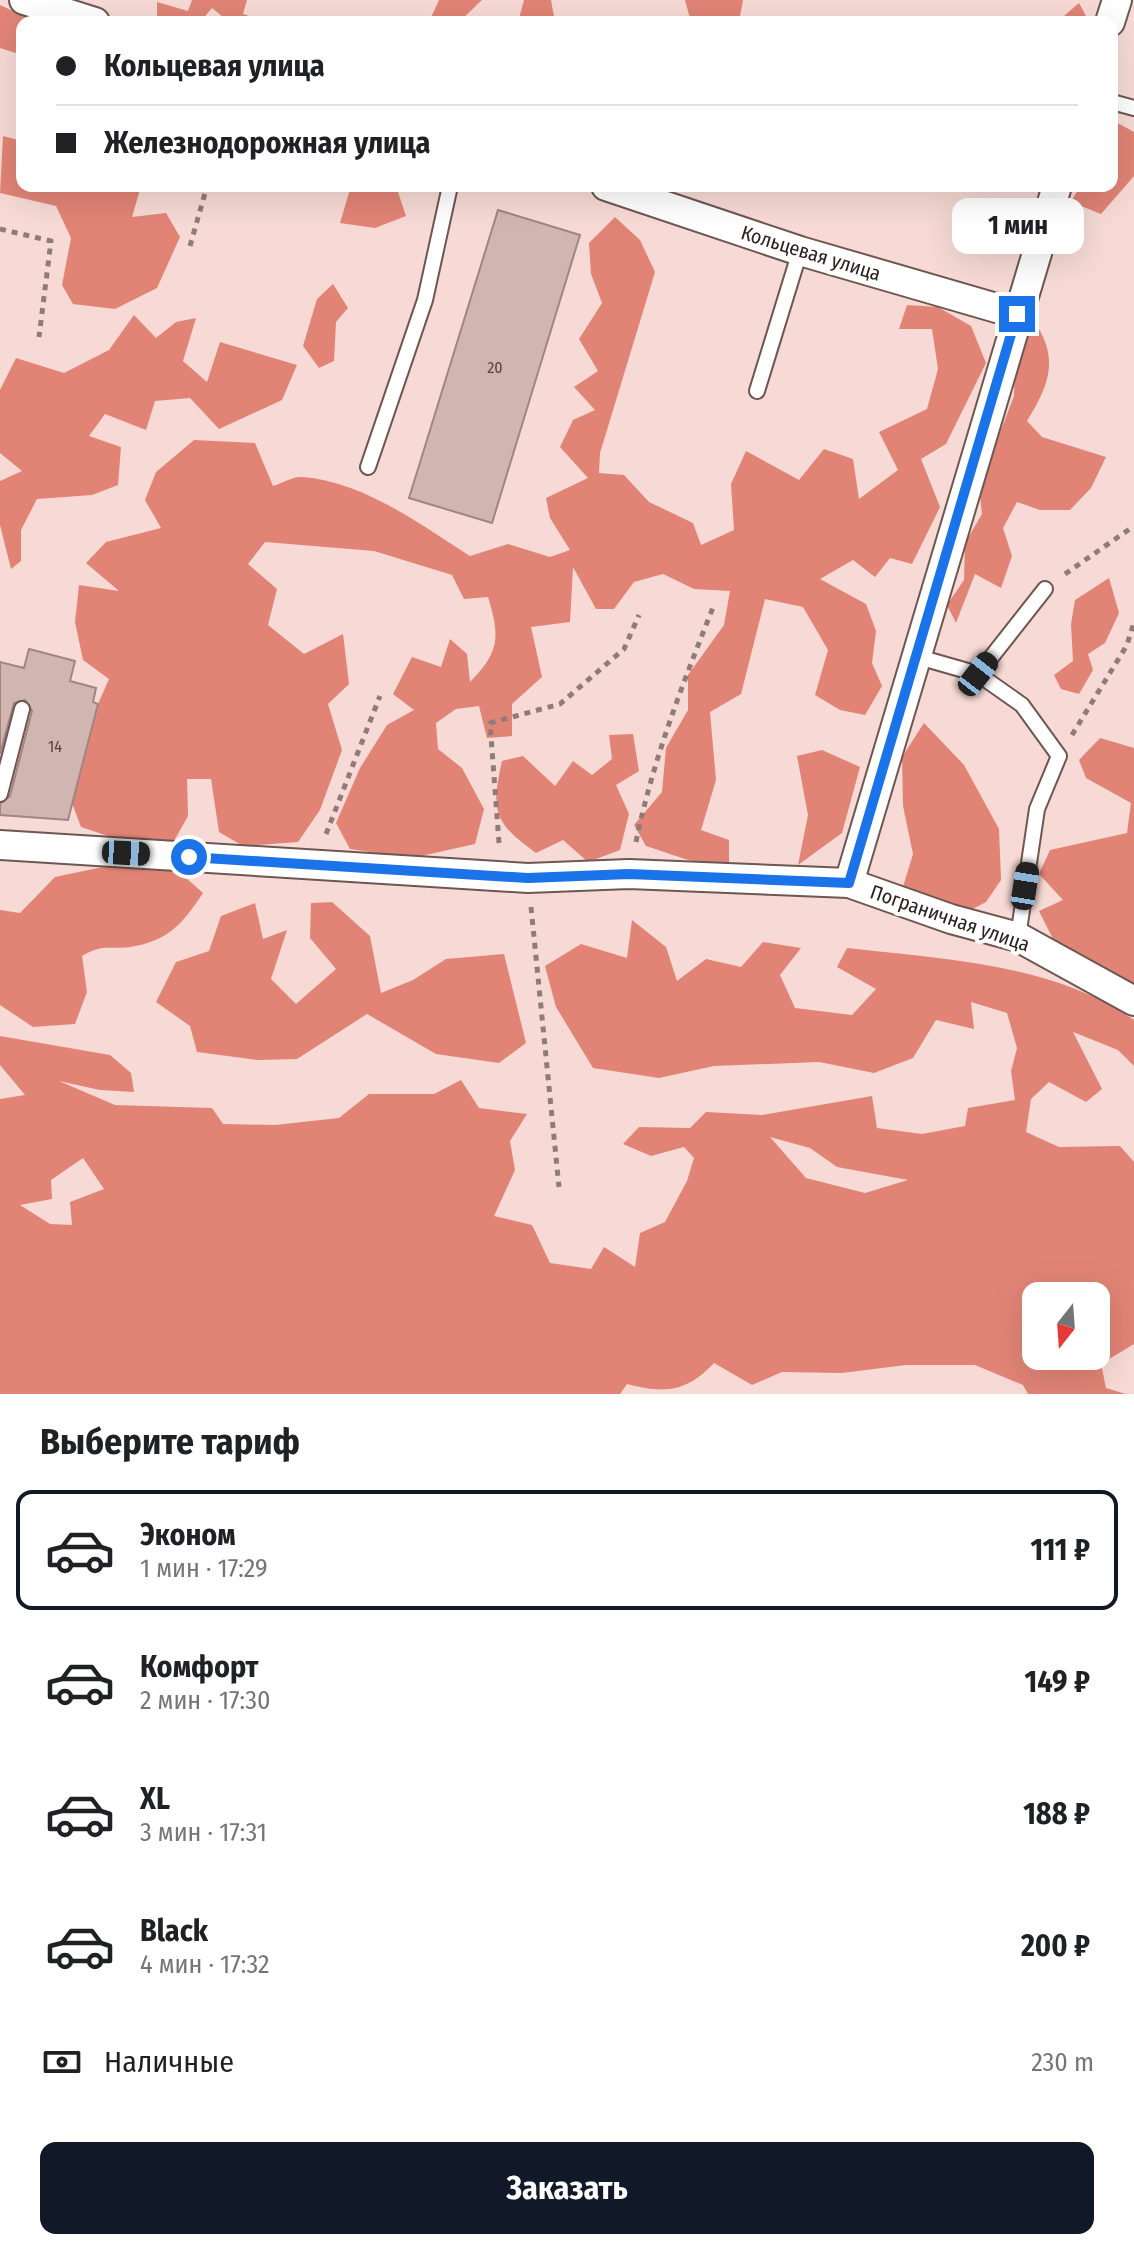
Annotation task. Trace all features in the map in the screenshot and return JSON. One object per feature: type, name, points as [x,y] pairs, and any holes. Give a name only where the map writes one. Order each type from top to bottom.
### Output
[{"type":"street","points":[[24,0],[76,16]]},
{"type":"street","name":"Кольцевая улица","points":[[624,192],[800,251],[1017,314]]},
{"type":"street","points":[[0,845],[514,877],[629,874],[849,883],[1055,192]]},
{"type":"street","name":"Пограничная улица","points":[[849,883],[951,919],[1018,937],[1134,1001]]},
{"type":"lane","points":[[368,467],[425,300],[449,192]]},
{"type":"lane","points":[[757,391],[800,251]]},
{"type":"lane","points":[[978,674],[1045,589]]},
{"type":"lane","points":[[915,656],[978,674],[1022,705],[1059,756],[1037,809],[1018,937]]},
{"type":"lane","points":[[0,794],[22,709]]},
{"type":"path","points":[[190,246],[205,192]]},
{"type":"path","points":[[0,229],[51,241],[39,337]]},
{"type":"path","points":[[1045,589],[1134,526]]},
{"type":"path","points":[[629,874],[647,788],[714,605]]},
{"type":"path","points":[[559,1187],[490,723],[560,704],[624,649],[639,615]]},
{"type":"path","points":[[1059,756],[1127,645],[1134,622]]},
{"type":"path","points":[[315,865],[380,696]]},
{"type":"shaded area","points":[[192,0],[247,0],[243,14],[249,16],[222,16],[212,8],[205,16],[157,16],[157,2],[188,11]]},
{"type":"shaded area","points":[[439,0],[482,0],[465,16],[432,16]]},
{"type":"shaded area","points":[[524,0],[551,0],[554,16],[520,16]]},
{"type":"shaded area","points":[[685,0],[743,0],[740,16],[689,16]]},
{"type":"shaded area","points":[[1079,3],[1086,16],[1064,16]]},
{"type":"shaded area","points":[[0,5],[24,16],[16,16],[16,53],[0,48]]},
{"type":"shaded area","points":[[1118,123],[1134,132],[1134,176],[1101,214],[1071,202],[1077,192],[1118,192]]},
{"type":"shaded area","points":[[3,136],[16,139],[16,192],[139,192],[132,217],[166,213],[180,237],[157,288],[115,309],[73,304],[62,285],[71,238],[56,206],[0,193]]},
{"type":"shaded area","points":[[349,192],[398,192],[406,216],[375,228],[340,223]]},
{"type":"shaded area","points":[[615,217],[640,240],[655,272],[600,453],[599,473],[624,475],[649,502],[693,523],[701,545],[734,530],[731,484],[746,451],[799,480],[824,449],[853,459],[859,499],[898,470],[879,432],[927,409],[938,369],[932,329],[899,329],[907,305],[938,307],[971,326],[986,363],[946,444],[921,459],[940,507],[912,564],[890,558],[875,577],[853,560],[820,579],[866,604],[876,631],[872,663],[882,686],[865,715],[840,710],[815,695],[828,650],[803,607],[765,599],[741,694],[710,712],[716,780],[701,830],[729,840],[729,866],[688,860],[646,846],[634,825],[662,792],[666,748],[688,710],[688,675],[724,625],[730,591],[694,589],[663,574],[634,582],[614,609],[596,609],[573,567],[570,622],[531,627],[542,677],[512,704],[512,736],[487,738],[479,706],[456,709],[436,723],[438,749],[462,768],[484,809],[475,844],[412,858],[350,849],[336,823],[360,768],[387,725],[414,710],[393,694],[412,657],[441,667],[450,639],[467,654],[470,682],[487,662],[495,643],[492,611],[488,597],[464,599],[452,575],[374,551],[265,542],[248,564],[277,589],[268,625],[304,654],[343,634],[349,684],[328,704],[342,750],[320,810],[298,842],[243,846],[219,832],[211,779],[187,779],[188,816],[174,841],[120,840],[81,827],[72,803],[98,704],[109,679],[83,660],[75,622],[79,585],[119,591],[86,563],[106,542],[161,528],[145,500],[156,472],[194,440],[255,443],[273,486],[302,477],[347,487],[390,506],[470,556],[508,544],[550,557],[570,550],[550,518],[546,498],[588,478],[560,447],[573,420],[595,410],[574,387],[598,371],[579,339],[602,303],[591,274],[589,243]]},
{"type":"shaded area","points":[[333,284],[348,308],[336,322],[334,361],[319,368],[303,346],[317,299]]},
{"type":"shaded area","points":[[134,315],[156,338],[176,322],[196,318],[183,361],[207,382],[220,342],[297,365],[282,400],[219,429],[190,398],[155,401],[146,430],[105,414],[89,436],[121,447],[118,485],[92,495],[37,499],[21,530],[21,561],[11,569],[0,525],[0,481],[22,471],[0,453],[0,390],[16,358],[64,373],[109,350]]},
{"type":"shaded area","points":[[1034,321],[1047,348],[1049,360],[1046,384],[1027,421],[1042,437],[1106,457],[1091,488],[1070,510],[1040,510],[1017,502],[1003,528],[1012,556],[1001,588],[975,574],[956,623],[947,605],[964,580],[965,543],[982,514],[979,487],[1014,396],[1015,357]]},
{"type":"shaded area","points":[[1109,578],[1119,613],[1105,643],[1088,654],[1093,670],[1079,694],[1061,689],[1054,675],[1073,661],[1071,624],[1075,600]]},
{"type":"shaded area","points":[[924,723],[964,765],[999,829],[1001,880],[986,902],[959,916],[902,890],[913,854],[903,806],[902,757]]},
{"type":"shaded area","points":[[633,734],[639,771],[616,785],[629,814],[620,850],[588,862],[563,840],[536,853],[503,823],[497,804],[502,761],[523,756],[555,786],[573,761],[592,775],[612,759],[609,735]]},
{"type":"shaded area","points":[[1100,738],[1134,748],[1134,991],[1055,943],[1039,911],[1063,900],[1039,874],[1050,850],[1127,833],[1131,803],[1086,778],[1079,760]]},
{"type":"shaded area","points":[[822,750],[860,767],[842,833],[798,865],[808,815],[797,756]]},
{"type":"shaded area","points":[[112,865],[177,870],[203,893],[181,922],[165,935],[144,944],[101,948],[82,956],[87,992],[75,1024],[33,1027],[0,1005],[0,910],[20,913],[55,877]]},
{"type":"shaded area","points":[[332,902],[370,936],[381,993],[413,980],[446,959],[504,954],[526,1043],[499,1063],[436,1054],[367,1014],[297,1059],[258,1060],[197,1052],[190,1026],[156,1002],[176,962],[209,951],[221,916],[255,903],[263,939],[287,930],[271,979],[296,1004],[336,969],[310,938],[311,903]]},
{"type":"shaded area","points":[[632,920],[666,947],[677,981],[706,959],[741,967],[763,942],[801,948],[780,975],[795,1008],[852,1015],[876,989],[837,967],[847,948],[958,961],[1032,975],[1068,986],[1134,1020],[1134,1066],[1118,1050],[1073,1032],[1102,1089],[1086,1102],[1049,1082],[1031,1099],[1026,1132],[1059,1147],[1120,1146],[1134,1162],[1134,1344],[1110,1359],[1110,1282],[1022,1282],[1022,1370],[1102,1370],[1106,1388],[1126,1394],[1028,1394],[1023,1385],[975,1365],[906,1365],[842,1373],[782,1372],[752,1385],[714,1363],[685,1385],[653,1389],[627,1384],[620,1394],[0,1394],[0,1099],[25,1095],[0,1065],[0,1036],[110,1055],[131,1073],[134,1092],[100,1090],[59,1081],[115,1105],[212,1108],[223,1124],[275,1125],[339,1118],[369,1094],[434,1094],[461,1080],[479,1108],[527,1114],[510,1141],[515,1170],[494,1216],[532,1225],[550,1263],[591,1269],[604,1247],[635,1267],[640,1233],[665,1222],[687,1181],[694,1158],[684,1147],[651,1156],[623,1144],[639,1127],[690,1128],[706,1112],[762,1115],[872,1096],[877,1128],[922,1134],[965,1126],[968,1108],[1015,1100],[1011,1071],[1017,1048],[1007,1013],[971,1002],[974,1029],[936,1020],[913,1058],[874,1073],[819,1062],[714,1066],[659,1078],[593,1068],[556,1007],[545,966],[581,944],[627,958]],"holes":[[[770,1137],[810,1148],[837,1167],[908,1180],[865,1193],[806,1178]],[[83,1158],[104,1189],[70,1202],[72,1225],[50,1224],[20,1205],[52,1199],[51,1180]]]},
{"type":"building","points":[[498,210],[580,235],[492,523],[409,498]]},
{"type":"building","points":[[29,649],[75,661],[70,681],[96,688],[93,702],[98,704],[68,820],[0,815],[0,804],[10,796],[32,711],[25,700],[14,703],[0,754],[0,662],[24,668]]},
{"type":"route","points":[[189,857],[528,878],[629,874],[849,883],[1017,314]]}]
